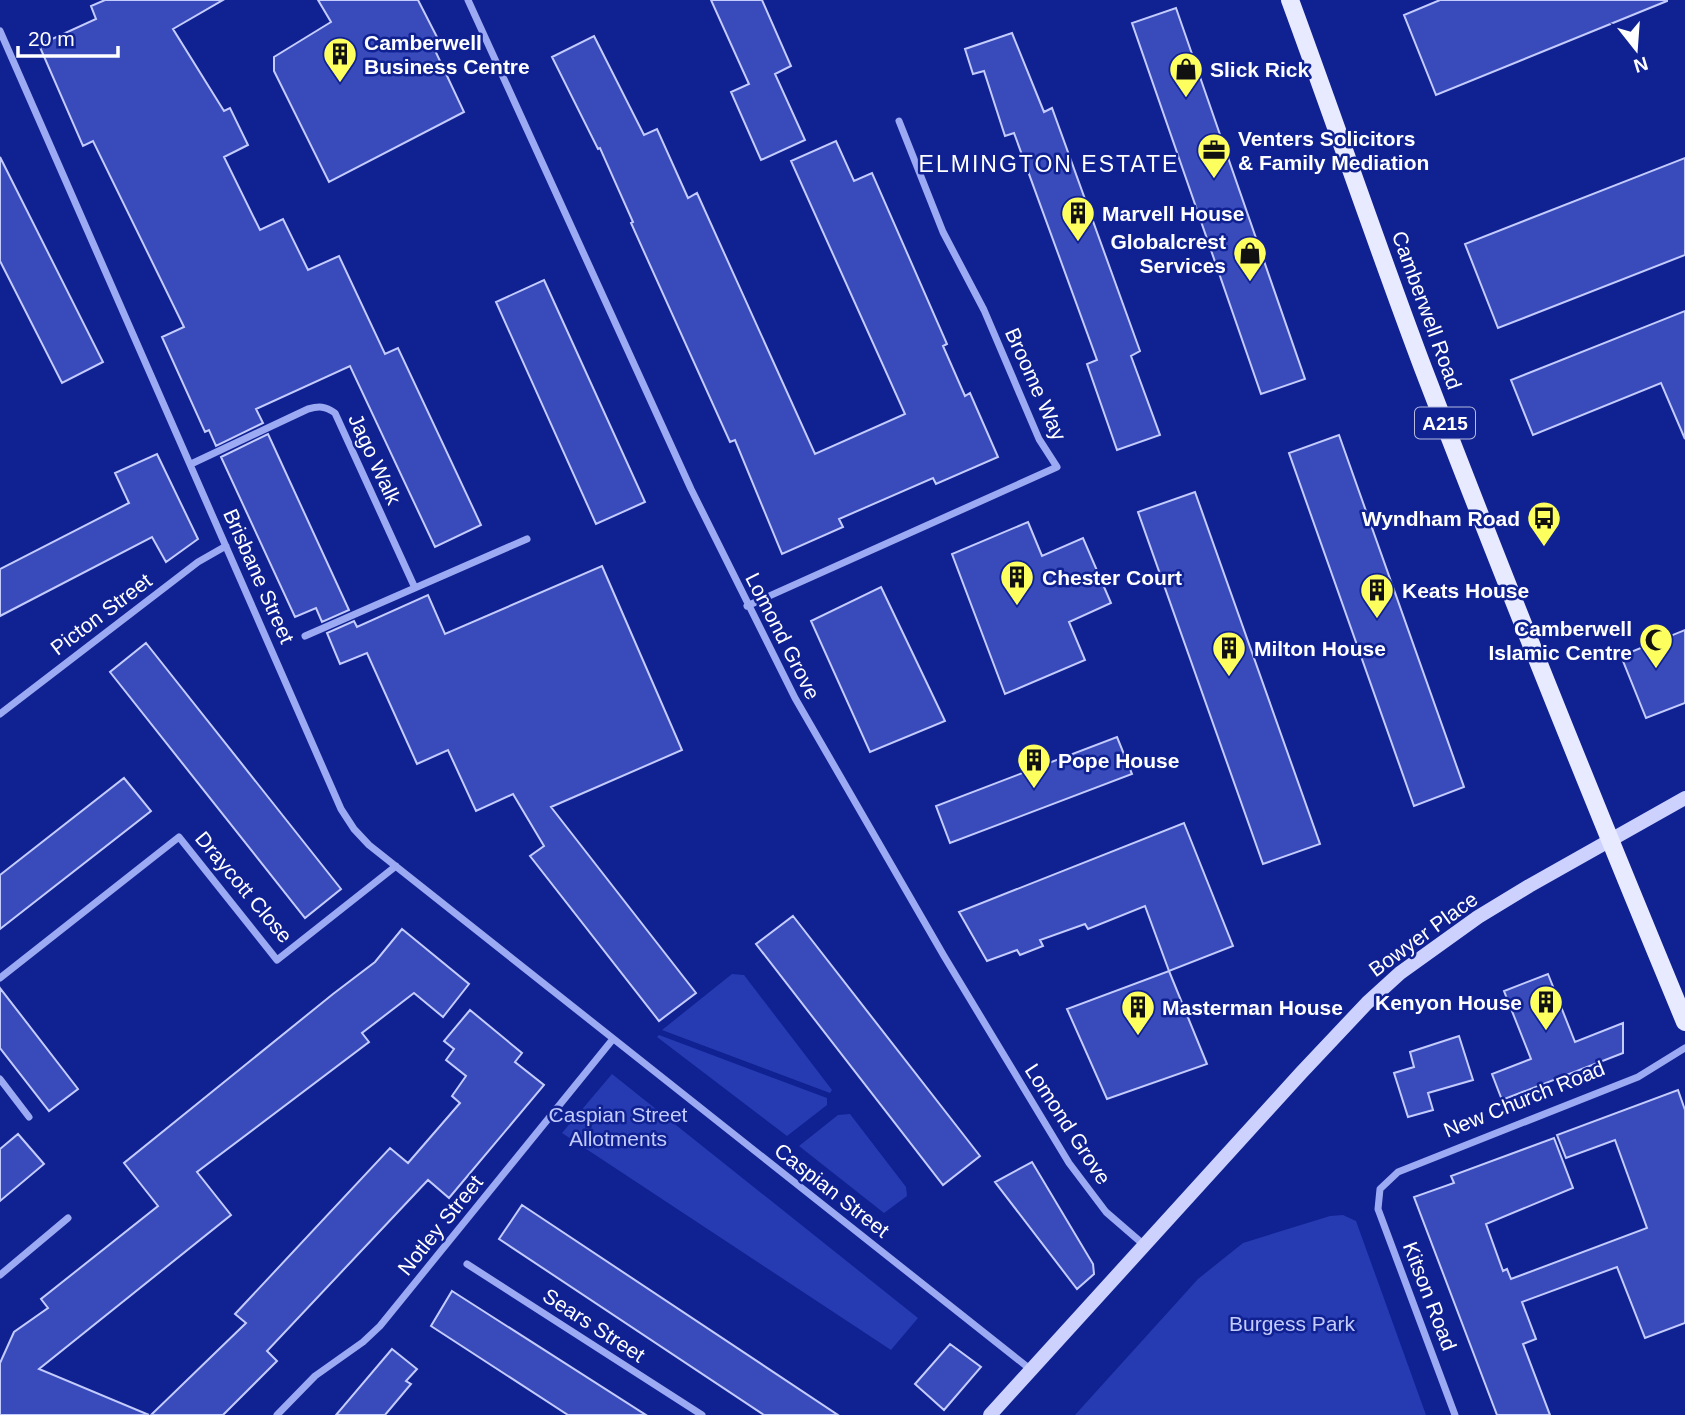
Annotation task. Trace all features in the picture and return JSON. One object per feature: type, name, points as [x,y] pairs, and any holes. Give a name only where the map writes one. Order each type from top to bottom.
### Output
[{"type":"main road","name":"Camberwell Road","points":[[1290,0],[1427,376],[1609,841],[1685,1022]]},
{"type":"main road","points":[[1609,841],[1685,797]]},
{"type":"main road","name":"Bowyer Place","points":[[1143,1244],[1310,1063],[1367,1003],[1400,973],[1478,918],[1609,841]]},
{"type":"main road","points":[[990,1415],[1143,1244]]},
{"type":"street","name":"Lomond Grove","points":[[468,0],[691,489],[799,707],[1063,1153],[1098,1203],[1143,1244]]},
{"type":"street","name":"Brisbane Street","points":[[0,31],[341,810],[369,845],[613,1039]]},
{"type":"street","name":"Broome Way","points":[[747,606],[1057,467],[1039,439],[984,310],[943,232],[900,121]]},
{"type":"street","name":"Jago Walk","points":[[191,464],[308,409],[327,407],[335,413],[415,588]]},
{"type":"street","points":[[305,636],[527,540]]},
{"type":"street","name":"Picton Street","points":[[0,714],[198,562],[226,546]]},
{"type":"street","name":"Draycott Close","points":[[0,978],[179,837],[277,960],[396,866]]},
{"type":"street","name":"Caspian Street","points":[[613,1039],[1030,1369]]},
{"type":"street","name":"Notley Street","points":[[277,1415],[315,1376],[363,1342],[380,1326],[613,1039]]},
{"type":"street","name":"New Church Road","points":[[1380,1189],[1398,1172],[1638,1077],[1685,1048]]},
{"type":"street","points":[[0,1079],[29,1117]]},
{"type":"street","name":"Kitson Road","points":[[1380,1189],[1378,1209],[1455,1415]]},
{"type":"street","points":[[0,1275],[68,1219]]},
{"type":"street","name":"Sears Street","points":[[467,1264],[702,1415]]},
{"type":"green space","points":[[732,974],[744,975],[832,1090],[830,1093],[662,1030]]},
{"type":"green space","points":[[659,1035],[827,1098],[827,1105],[787,1136],[657,1037]]},
{"type":"green space","name":"Caspian Street Allotments","points":[[612,1074],[918,1318],[891,1350],[562,1133]]},
{"type":"green space","points":[[850,1114],[906,1187],[907,1196],[884,1213],[799,1146],[838,1115]]},
{"type":"green space","name":"Burgess Park","points":[[1343,1215],[1356,1221],[1426,1415],[1075,1415],[1198,1279],[1243,1243],[1330,1216]]},
{"type":"building","points":[[105,0],[223,0],[173,29],[224,111],[230,108],[248,145],[224,157],[260,230],[283,219],[308,270],[339,256],[385,354],[398,348],[481,525],[435,547],[350,366],[256,409],[263,423],[216,446],[209,430],[205,432],[162,337],[184,327],[93,141],[83,146],[39,45],[96,19],[91,6]]},
{"type":"building","name":"Camberwell Business Centre","points":[[318,0],[418,0],[439,41],[432,44],[464,112],[329,182],[274,71],[274,57],[331,22]]},
{"type":"building","points":[[711,0],[762,0],[791,66],[775,74],[805,140],[761,160],[731,92],[749,84]]},
{"type":"building","points":[[1440,0],[1667,1],[1436,95],[1404,15]]},
{"type":"building","points":[[1176,8],[1305,379],[1261,394],[1132,23]]},
{"type":"building","name":"Marvell House","points":[[1012,33],[1044,112],[1052,108],[1140,351],[1131,356],[1160,435],[1117,450],[1087,364],[1097,360],[1014,133],[1005,136],[984,71],[973,74],[965,49]]},
{"type":"building","points":[[594,36],[644,135],[657,129],[688,198],[697,193],[815,454],[905,414],[791,161],[836,141],[854,181],[872,173],[947,344],[943,346],[965,396],[970,393],[998,457],[936,484],[933,478],[839,519],[843,527],[782,554],[735,440],[730,442],[600,148],[598,149],[552,57]]},
{"type":"building","points":[[0,157],[103,362],[62,383],[0,261]]},
{"type":"building","points":[[1685,158],[1685,255],[1498,328],[1465,244]]},
{"type":"building","points":[[544,280],[645,502],[596,524],[496,302]]},
{"type":"building","points":[[1685,311],[1685,439],[1661,383],[1533,435],[1511,380]]},
{"type":"building","points":[[268,434],[349,610],[322,622],[316,608],[295,617],[221,457]]},
{"type":"building","name":"Keats House","points":[[1339,435],[1464,787],[1414,806],[1289,453]]},
{"type":"building","points":[[157,454],[198,539],[166,562],[152,537],[0,616],[0,569],[129,503],[115,473]]},
{"type":"building","name":"Milton House","points":[[1195,492],[1320,844],[1263,864],[1138,512]]},
{"type":"building","name":"Chester Court","points":[[1028,522],[1042,556],[1083,538],[1111,603],[1069,622],[1085,660],[1005,694],[952,554]]},
{"type":"building","points":[[602,566],[682,750],[551,807],[696,993],[659,1021],[530,856],[544,846],[513,794],[476,811],[448,750],[417,764],[367,653],[340,664],[327,633],[354,621],[357,627],[428,595],[445,634]]},
{"type":"building","points":[[881,587],[945,721],[870,752],[811,621]]},
{"type":"building","points":[[1685,630],[1685,703],[1646,718],[1621,656]]},
{"type":"building","points":[[146,643],[341,889],[305,918],[110,672]]},
{"type":"building","name":"Pope House","points":[[1117,737],[1132,774],[950,843],[936,806]]},
{"type":"building","points":[[124,778],[151,811],[0,929],[0,875]]},
{"type":"building","points":[[1184,823],[1233,946],[1169,971],[1145,906],[1088,929],[1085,924],[1040,940],[1043,946],[1020,955],[1017,950],[987,961],[959,912]]},
{"type":"building","points":[[793,916],[980,1156],[943,1185],[756,944]]},
{"type":"building","points":[[402,929],[469,984],[443,1017],[414,993],[362,1033],[369,1042],[197,1172],[231,1215],[39,1369],[149,1415],[0,1415],[0,1363],[14,1332],[48,1308],[41,1299],[158,1206],[124,1163],[375,962]]},
{"type":"building","name":"Masterman House","points":[[1169,971],[1207,1064],[1107,1099],[1067,1009]]},
{"type":"building","name":"Kenyon House","points":[[1548,974],[1575,1042],[1623,1023],[1623,1053],[1502,1100],[1492,1074],[1531,1059],[1504,991]]},
{"type":"building","points":[[0,988],[78,1089],[49,1111],[0,1048]]},
{"type":"building","points":[[470,1010],[522,1053],[515,1062],[544,1085],[449,1198],[428,1180],[267,1351],[277,1361],[223,1415],[151,1415],[246,1323],[235,1314],[390,1148],[408,1163],[460,1103],[452,1096],[466,1076],[446,1060],[454,1049],[444,1041]]},
{"type":"building","name":"Kenyon House","points":[[1459,1036],[1473,1080],[1428,1093],[1433,1110],[1408,1117],[1394,1073],[1414,1067],[1410,1052]]},
{"type":"building","points":[[1678,1090],[1685,1110],[1685,1323],[1645,1338],[1617,1267],[1522,1302],[1536,1339],[1523,1344],[1550,1415],[1497,1415],[1414,1197],[1454,1183],[1451,1176],[1554,1138],[1573,1188],[1486,1224],[1503,1271],[1507,1269],[1511,1279],[1647,1228],[1615,1140],[1566,1158],[1557,1135]]},
{"type":"building","points":[[18,1134],[44,1164],[0,1201],[0,1149]]},
{"type":"building","points":[[1032,1162],[1093,1264],[1094,1274],[1077,1289],[995,1182]]},
{"type":"building","points":[[522,1205],[838,1415],[764,1415],[499,1239]]},
{"type":"building","points":[[452,1291],[646,1415],[568,1415],[431,1326]]},
{"type":"building","points":[[950,1344],[981,1367],[944,1410],[915,1384]]},
{"type":"building","points":[[392,1349],[417,1369],[406,1381],[411,1384],[385,1415],[336,1415]]},
{"type":"place","name":"Camberwell Business Centre","points":[[340,84]]},
{"type":"place","name":"Slick Rick","points":[[1186,99]]},
{"type":"place","name":"Venters Solicitors & Family Mediation","points":[[1214,180]]},
{"type":"place","name":"Marvell House","points":[[1078,243]]},
{"type":"place","name":"Globalcrest Services","points":[[1250,283]]},
{"type":"place","name":"Wyndham Road","points":[[1544,548]]},
{"type":"place","name":"Chester Court","points":[[1017,607]]},
{"type":"place","name":"Keats House","points":[[1377,620]]},
{"type":"place","name":"Camberwell Islamic Centre","points":[[1656,670]]},
{"type":"place","name":"Milton House","points":[[1229,678]]},
{"type":"place","name":"Pope House","points":[[1034,790]]},
{"type":"place","name":"Kenyon House","points":[[1546,1032]]},
{"type":"place","name":"Masterman House","points":[[1138,1037]]},
{"type":"district","name":"ELMINGTON ESTATE","points":[[1049,164]]}]
